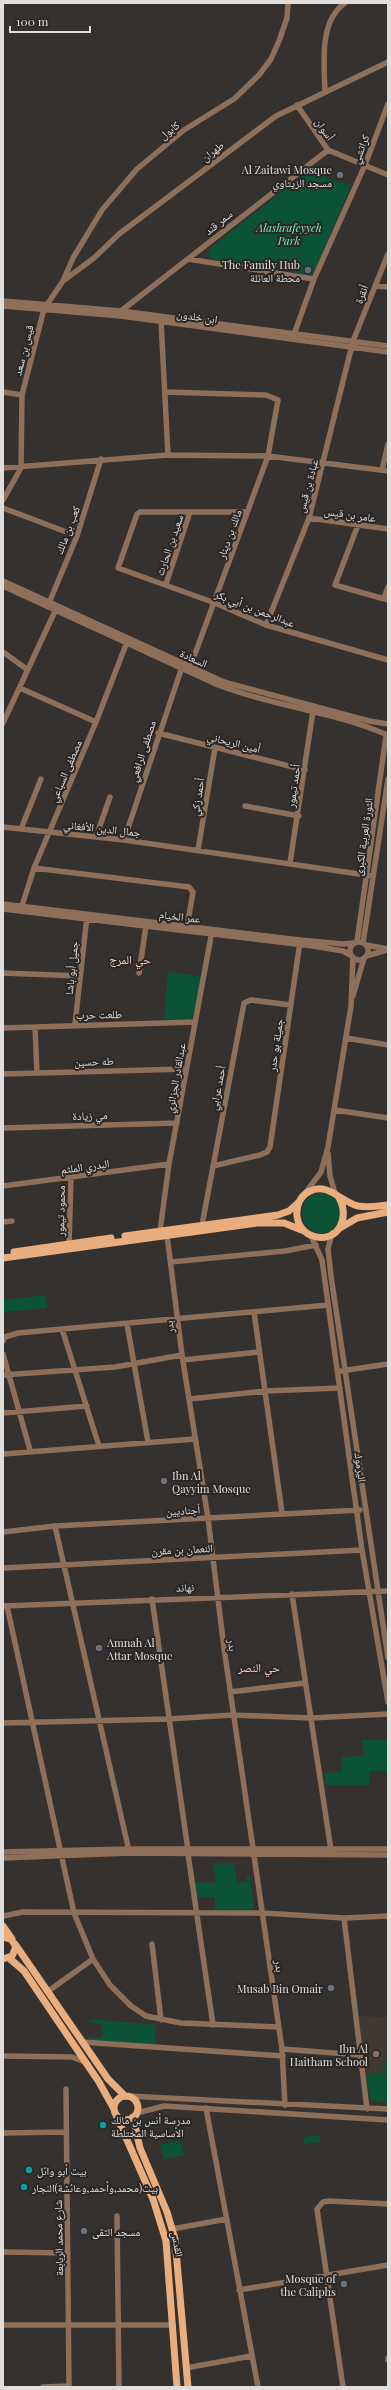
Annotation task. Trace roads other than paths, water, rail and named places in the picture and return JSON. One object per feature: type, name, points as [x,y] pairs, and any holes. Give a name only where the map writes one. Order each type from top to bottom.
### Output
[{"type":"main road","points":[[3,1254],[160,1230],[278,1215],[289,1211],[304,1195],[318,1188],[336,1194],[350,1203],[363,1207],[388,1205]]},
{"type":"main road","points":[[335,1231],[343,1222],[345,1212],[343,1204],[336,1194]]},
{"type":"main road","points":[[299,1202],[297,1217],[304,1231]]},
{"type":"main road","points":[[3,1258],[265,1223],[284,1223],[312,1236],[327,1236],[357,1218],[388,1212]]},
{"type":"main road","points":[[3,1926],[108,2079],[126,2096],[136,2101],[135,2115],[124,2120],[115,2112],[117,2101],[126,2096]]},
{"type":"main road","points":[[3,1937],[14,1943]]},
{"type":"main road","points":[[6,1958],[14,1954],[14,1943]]},
{"type":"main road","name":"القدس","points":[[6,1958],[24,1971],[86,2062],[115,2112],[153,2199],[164,2230],[170,2262],[178,2387]]},
{"type":"main road","name":"القدس","points":[[135,2115],[140,2148],[172,2229],[178,2259],[188,2387]]},
{"type":"street","name":"كابول","points":[[63,281],[72,258],[102,210],[125,181],[146,160],[184,130],[234,98],[259,75],[271,59],[279,42],[287,18],[288,3]]},
{"type":"street","points":[[325,91],[325,54],[328,29],[337,10],[345,3]]},
{"type":"street","name":"طهران","points":[[63,281],[94,258],[119,234],[252,132],[297,105],[388,62]]},
{"type":"street","name":"كراتشي","points":[[294,336],[314,279],[365,165],[388,104]]},
{"type":"street","name":"أسوان","points":[[297,105],[328,150],[388,175]]},
{"type":"street","name":"سمر قند","points":[[121,311],[260,201],[328,150]]},
{"type":"street","name":"أنقرة","points":[[352,344],[388,254]]},
{"type":"street","points":[[188,259],[314,279]]},
{"type":"street","points":[[45,307],[63,281]]},
{"type":"street","points":[[375,286],[388,288]]},
{"type":"street","name":"ابن خلدون","points":[[3,301],[294,336]]},
{"type":"street","name":"ابن خلدون","points":[[3,306],[121,311],[352,344],[388,346]]},
{"type":"street","name":"قيس بن سعد","points":[[21,468],[22,395],[45,307]]},
{"type":"street","points":[[161,321],[168,455]]},
{"type":"street","name":"ابن خلدون","points":[[352,344],[388,352]]},
{"type":"street","name":"عبادة بن قيس","points":[[266,624],[309,518],[352,344]]},
{"type":"street","points":[[3,392],[22,395]]},
{"type":"street","name":"مالك بن دينار","points":[[165,392],[266,395],[278,400],[268,456],[189,670]]},
{"type":"street","points":[[3,468],[21,468],[101,459],[168,455],[268,456],[385,470],[388,444]]},
{"type":"street","name":"كعب بن مالك","points":[[47,607],[77,536],[101,459]]},
{"type":"street","points":[[3,500],[21,468]]},
{"type":"street","points":[[3,508],[77,536]]},
{"type":"street","points":[[190,512],[247,512]]},
{"type":"street","name":"عبدالرحمن بن أبي بكر","points":[[190,512],[138,513],[118,568],[166,584],[266,624],[388,660]]},
{"type":"street","name":"سعيد بن الحارث","points":[[166,584],[190,512]]},
{"type":"street","name":"عامر بن قيس","points":[[309,518],[388,529]]},
{"type":"street","points":[[358,525],[335,585],[386,599],[388,587]]},
{"type":"street","name":"السعادة","points":[[3,581],[49,601],[181,670],[189,670]]},
{"type":"street","name":"السعادة","points":[[3,586],[55,612],[127,641],[235,692],[388,724]]},
{"type":"street","points":[[3,723],[59,606]]},
{"type":"street","name":"مصطفى السباعي","points":[[21,909],[34,868],[96,722],[127,641]]},
{"type":"street","points":[[3,652],[28,670]]},
{"type":"street","name":"مصطفى الرافعي","points":[[124,840],[158,733],[181,670]]},
{"type":"street","points":[[20,688],[96,722]]},
{"type":"street","name":"السعادة","points":[[287,702],[387,736]]},
{"type":"street","name":"أحمد تيمور","points":[[290,863],[313,711]]},
{"type":"street","name":"الثورة العربية الكبرى","points":[[360,943],[370,875],[388,724]]},
{"type":"street","name":"أمين الريحاني","points":[[158,733],[305,770]]},
{"type":"street","name":"أحمد زكي","points":[[198,850],[215,748]]},
{"type":"street","points":[[21,829],[41,779]]},
{"type":"street","name":"الثورة العربية الكبرى","points":[[370,875],[388,779]]},
{"type":"street","points":[[96,838],[110,797]]},
{"type":"street","points":[[245,806],[298,816]]},
{"type":"street","name":"جمال الدين الأفغاني","points":[[3,827],[124,840],[370,875]]},
{"type":"street","points":[[34,868],[189,887],[193,892],[187,927]]},
{"type":"street","name":"عمر الخيام","points":[[3,904],[21,909]]},
{"type":"street","name":"عمر الخيام","points":[[3,909],[21,909],[187,927],[212,932]]},
{"type":"street","name":"عمر الخيام","points":[[87,916],[146,926],[300,942],[344,944],[360,943],[388,950]]},
{"type":"street","name":"جميل أبو باشا","points":[[75,1024],[87,916]]},
{"type":"street","points":[[139,973],[146,926]]},
{"type":"street","name":"عبدالقادر الجزائري","points":[[160,1230],[169,1164],[212,932]]},
{"type":"street","name":"عمر الخيام","points":[[300,942],[343,950],[352,956]]},
{"type":"street","name":"جميلة بو حدر","points":[[212,1166],[267,1152],[272,1133],[300,942]]},
{"type":"street","points":[[304,1195],[321,1172],[328,1147],[351,1006],[368,950],[360,943],[351,948],[351,1006]]},
{"type":"street","name":"عمر الخيام","points":[[365,957],[388,950]]},
{"type":"street","points":[[352,956],[358,960],[365,957]]},
{"type":"street","points":[[3,973],[80,976]]},
{"type":"street","name":"أحمد عرابي","points":[[202,1225],[244,1003],[251,1000],[291,1005]]},
{"type":"street","name":"طلعت حرب","points":[[3,1028],[75,1024],[195,1022]]},
{"type":"street","points":[[35,1026],[37,1072]]},
{"type":"street","points":[[346,1038],[388,1045]]},
{"type":"street","name":"طه حسين","points":[[3,1074],[186,1069]]},
{"type":"street","points":[[335,1110],[388,1118]]},
{"type":"street","name":"مي زيادة","points":[[3,1128],[177,1123]]},
{"type":"street","points":[[328,1147],[330,1176],[336,1194]]},
{"type":"street","name":"البدري الملثم","points":[[3,1186],[169,1164]]},
{"type":"street","name":"محمود تيمور","points":[[69,1243],[71,1178]]},
{"type":"street","points":[[3,1222],[12,1221]]},
{"type":"street","name":"اليرموك","points":[[335,1231],[328,1249],[329,1263],[376,1592],[388,1658]]},
{"type":"street","name":"بدر","points":[[167,1235],[183,1358],[208,1518],[233,1715],[283,2056],[285,2105]]},
{"type":"street","name":"اليرموك","points":[[312,1236],[322,1260],[368,1592],[388,1702]]},
{"type":"street","points":[[171,1262],[285,1251],[316,1245]]},
{"type":"street","points":[[3,1341],[5,1337],[18,1333],[328,1305]]},
{"type":"street","points":[[254,1312],[258,1352],[282,1513]]},
{"type":"street","points":[[127,1324],[148,1442]]},
{"type":"street","points":[[62,1329],[76,1369],[99,1446]]},
{"type":"street","points":[[6,1375],[258,1352]]},
{"type":"street","points":[[3,1354],[6,1375],[19,1411],[30,1450]]},
{"type":"street","points":[[338,1371],[388,1364]]},
{"type":"street","points":[[190,1399],[264,1391],[340,1388]]},
{"type":"street","points":[[3,1413],[87,1406]]},
{"type":"street","points":[[3,1454],[30,1450],[195,1439]]},
{"type":"street","name":"أجناديين","points":[[3,1532],[55,1526],[364,1509]]},
{"type":"street","points":[[55,1526],[71,1602],[129,1851]]},
{"type":"street","name":"النعمان بن مقرن","points":[[3,1568],[362,1550]]},
{"type":"street","name":"نهاند","points":[[5,1606],[217,1596],[388,1591]]},
{"type":"street","points":[[292,1594],[331,1850]]},
{"type":"street","points":[[152,1599],[188,1852],[195,1912],[213,2024]]},
{"type":"street","points":[[5,1606],[33,1721],[74,1913],[93,1959],[120,1996],[146,2016],[161,2020],[278,2027]]},
{"type":"street","points":[[230,1692],[305,1683]]},
{"type":"street","points":[[3,1723],[33,1721],[168,1719],[233,1715],[311,1718],[388,1714]]},
{"type":"street","points":[[254,1852],[388,1850]]},
{"type":"street","points":[[3,1858],[129,1851],[388,1855]]},
{"type":"street","points":[[3,1852],[62,1854]]},
{"type":"street","points":[[3,1916],[23,1912],[263,1913],[344,1918],[388,1916]]},
{"type":"street","points":[[344,1918],[367,2109]]},
{"type":"street","points":[[152,1944],[161,2020]]},
{"type":"street","points":[[47,1992],[93,1959]]},
{"type":"street","points":[[82,2042],[283,2056]]},
{"type":"street","points":[[282,2049],[360,2055]]},
{"type":"street","points":[[3,2056],[72,2057],[86,2062]]},
{"type":"street","name":"شارع محمد الربابعة","points":[[66,2089],[65,2132],[70,2325],[69,2387]]},
{"type":"street","points":[[126,2096],[388,2109]]},
{"type":"street","points":[[135,2115],[158,2106],[388,2120]]},
{"type":"street","points":[[206,2108],[251,2356],[258,2387]]},
{"type":"street","points":[[3,2132],[65,2132]]},
{"type":"street","points":[[343,2387],[317,2214],[320,2204],[329,2201],[388,2204]]},
{"type":"street","points":[[117,2216],[119,2387]]},
{"type":"street","points":[[172,2229],[227,2219]]},
{"type":"street","points":[[3,2252],[68,2254]]},
{"type":"street","points":[[239,2290],[326,2274],[388,2265]]},
{"type":"street","points":[[3,2325],[173,2325]]},
{"type":"street","points":[[186,2368],[251,2356]]},
{"type":"street","points":[[43,2387],[69,2387]]},
{"type":"place","name":"Al Zaitawi Mosque مسجد الزيتاوي","points":[[340,175]]},
{"type":"place","name":"The Family Hub محطة العائلة","points":[[308,270]]},
{"type":"place","name":"Ibn Al Qayyim Mosque","points":[[164,1481]]},
{"type":"place","name":"Amnah Al Attar Mosque","points":[[99,1648]]},
{"type":"place","name":"Musab Bin Omair","points":[[331,1988]]},
{"type":"place","name":"Ibn Al Haitham School","points":[[376,2054]]},
{"type":"place","name":"مدرسة أنس بن مالك الأساسية المختلطة","points":[[103,2125]]},
{"type":"place","name":"بيت أبو وائل","points":[[29,2170]]},
{"type":"place","name":"بيت(محمد,وأحمد,وعائشة)النجار","points":[[24,2187]]},
{"type":"place","name":"مسجد التقى","points":[[84,2231]]},
{"type":"place","name":"Mosque of the Caliphs","points":[[344,2284]]},
{"type":"district","name":"حي المرج","points":[[130,959]]},
{"type":"district","name":"حي النصر","points":[[259,1667]]},
{"type":"park label","name":"Alashrafeyyeh Park","points":[[289,233]]}]
